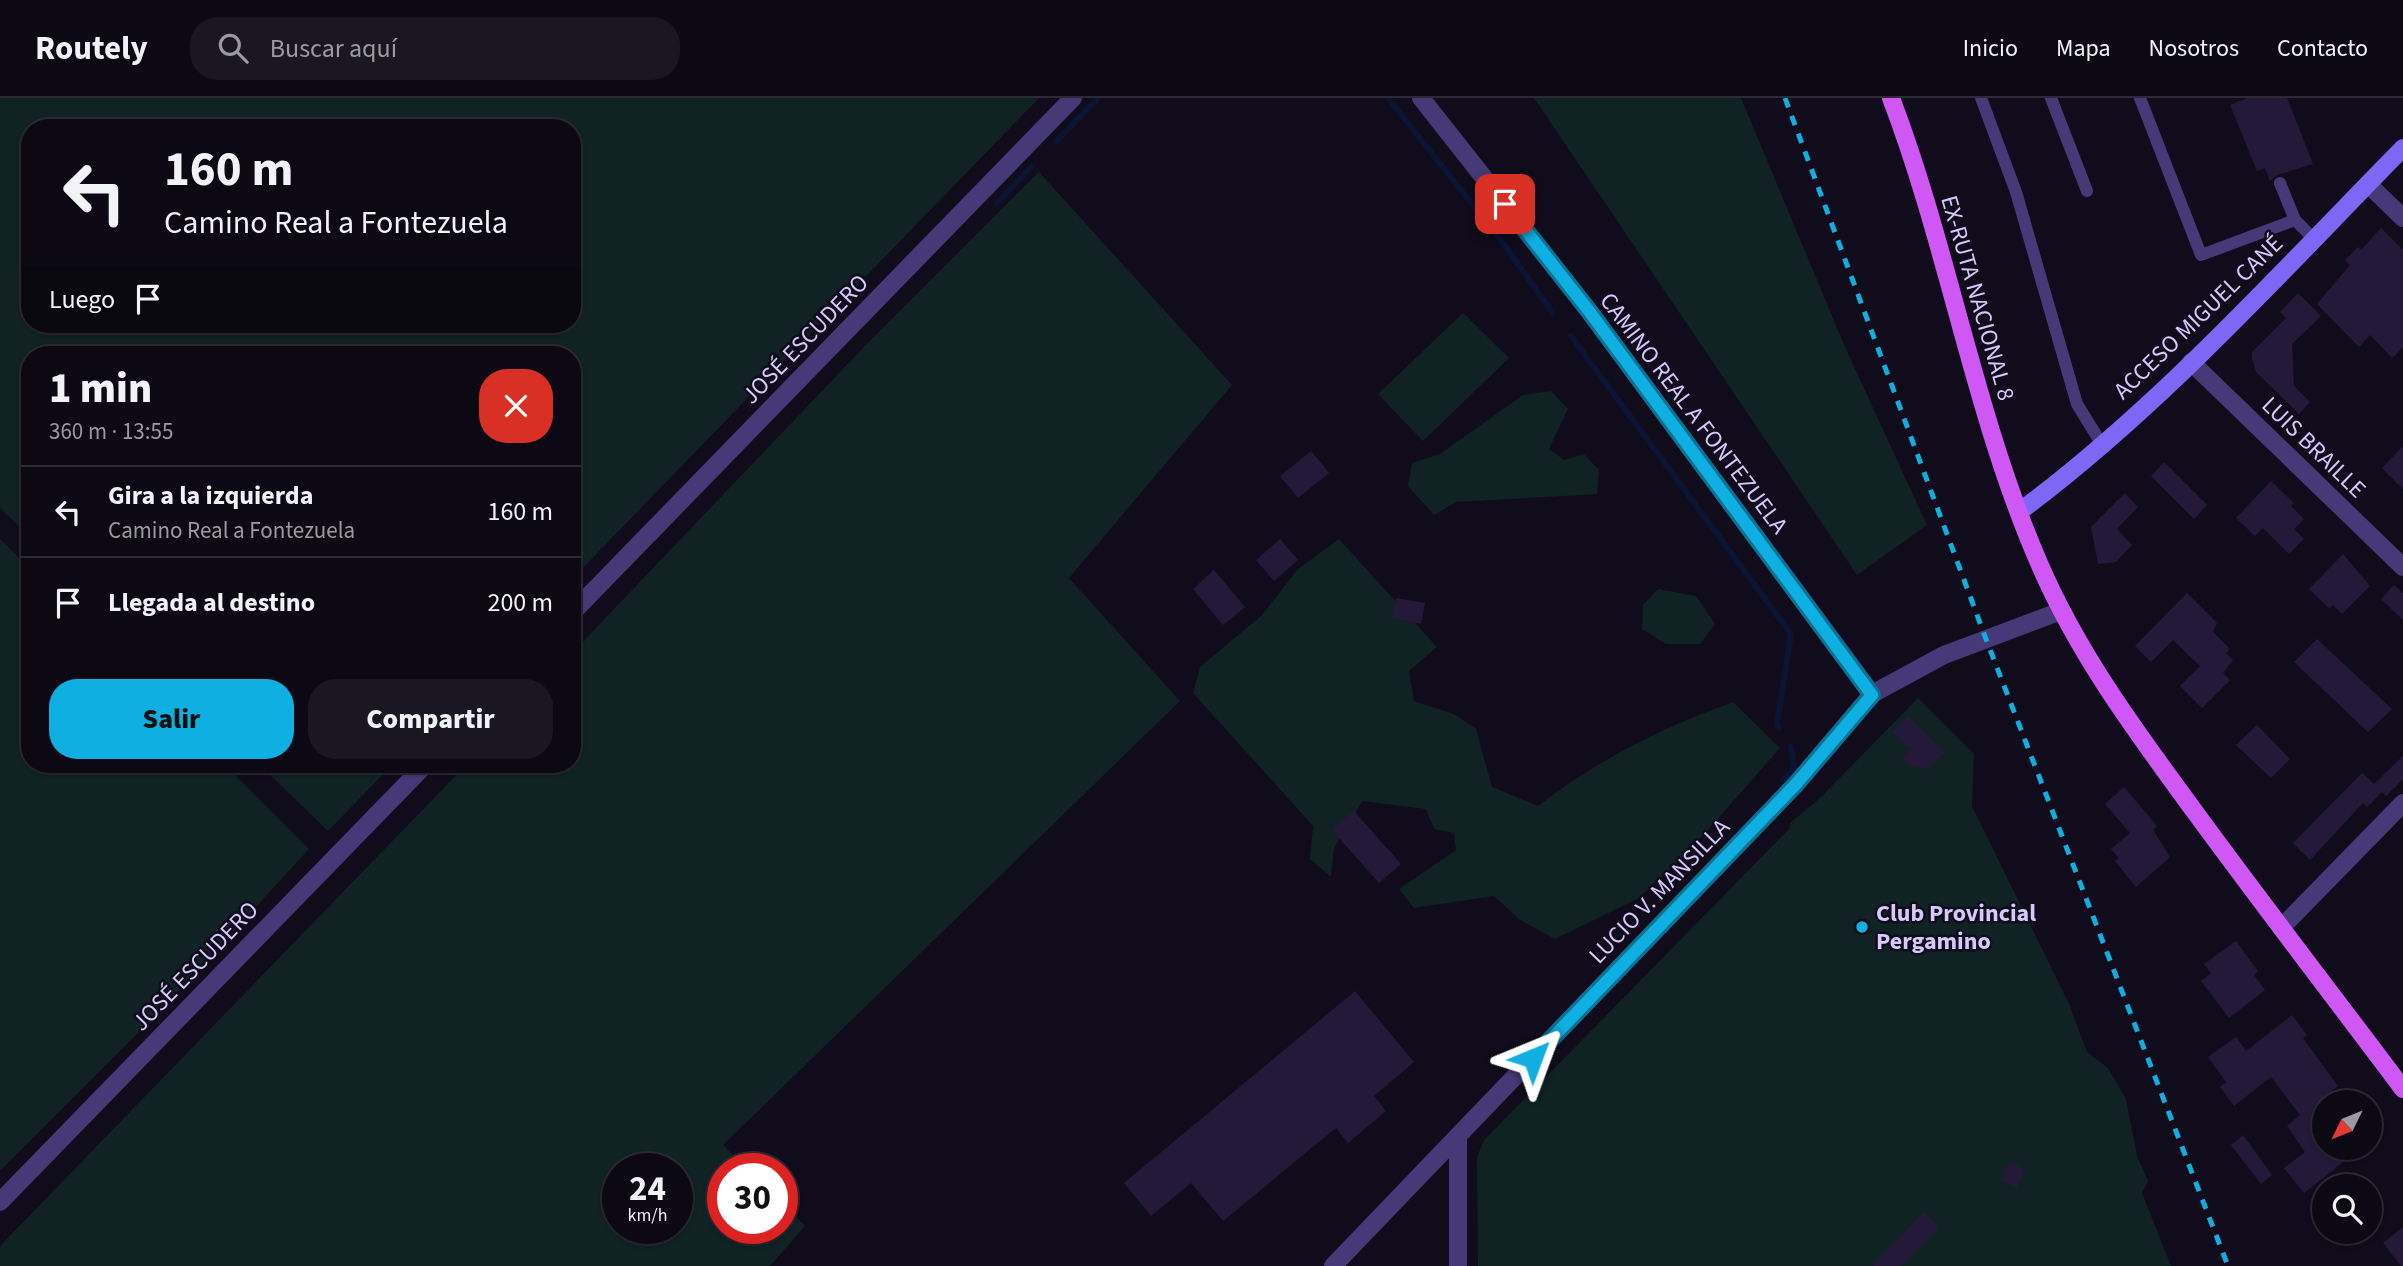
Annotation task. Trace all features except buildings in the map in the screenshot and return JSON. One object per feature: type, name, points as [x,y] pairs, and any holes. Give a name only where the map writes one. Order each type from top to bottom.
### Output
[{"type":"main road","name":"EX-RUTA NACIONAL 8","points":[[1897,100],[1968,342],[1997,454],[2061,611],[2111,696],[2403,1089]]},
{"type":"main road","name":"ACCESO MIGUEL CANÉ","points":[[2019,512],[2060,481],[2191,362],[2403,148]]},
{"type":"street","name":"JOSÉ ESCUDERO","points":[[581,604],[1073,98]]},
{"type":"street","name":"CAMINO REAL A FONTEZUELA","points":[[1420,98],[1589,311],[1872,695]]},
{"type":"street","points":[[2368,184],[2403,218]]},
{"type":"street","name":"LUIS BRAILLE","points":[[2191,362],[2403,566]]},
{"type":"street","name":"LUCIO V. MANSILLA","points":[[1332,1266],[1796,784],[1872,695],[1944,655],[2061,611]]},
{"type":"street","name":"JOSÉ ESCUDERO","points":[[0,1202],[417,773]]},
{"type":"street","points":[[2281,928],[2403,803]]},
{"type":"street","points":[[1458,1137],[1458,1266]]},
{"type":"lane","points":[[1981,98],[2016,192],[2077,404],[2101,443]]},
{"type":"lane","points":[[2051,98],[2087,191]]},
{"type":"lane","points":[[2140,98],[2201,256],[2295,220]]},
{"type":"lane","points":[[2280,183],[2295,220],[2313,239]]},
{"type":"shaded area","points":[[0,98],[1039,98],[581,570],[581,346],[21,346],[21,528],[0,508]]},
{"type":"shaded area","points":[[1534,98],[1741,98],[1845,347],[1927,525],[1857,575]]},
{"type":"shaded area","points":[[1039,172],[1232,385],[1069,578],[1180,701],[723,1145],[731,1153],[707,1153],[707,1244],[789,1244],[770,1266],[0,1266],[0,1246],[458,773],[581,773],[581,644],[862,349]]},
{"type":"shaded area","points":[[1463,313],[1509,358],[1423,441],[1378,394]]},
{"type":"shaded area","points":[[1551,391],[1568,409],[1549,449],[1564,460],[1584,454],[1599,470],[1597,494],[1456,502],[1434,515],[1408,486],[1412,463],[1440,454],[1523,395]]},
{"type":"shaded area","points":[[0,539],[21,560],[21,773],[233,773],[309,849],[163,1008],[0,1171]]},
{"type":"shaded area","points":[[1339,539],[1437,647],[1409,671],[1414,701],[1454,714],[1476,729],[1492,787],[1538,806],[1560,789],[1631,746],[1681,722],[1733,702],[1780,748],[1686,855],[1637,899],[1555,939],[1520,920],[1494,896],[1414,908],[1399,889],[1456,850],[1454,833],[1434,829],[1426,809],[1362,801],[1334,848],[1331,877],[1310,859],[1313,826],[1193,693],[1200,667],[1262,615],[1298,569]]},
{"type":"shaded area","points":[[1658,589],[1696,596],[1715,624],[1700,644],[1666,644],[1642,629],[1643,605]]},
{"type":"shaded area","name":"Club Provincial Pergamino","points":[[1918,698],[1974,754],[1972,806],[2069,1004],[2087,1052],[2108,1068],[2126,1099],[2137,1156],[2148,1181],[2142,1193],[2171,1266],[1478,1266],[1477,1157],[1484,1140],[1789,829],[1790,823],[1819,799]]},
{"type":"shaded area","points":[[268,773],[384,773],[328,831]]},
{"type":"shaded area","points":[[798,1219],[805,1226],[798,1234]]},
{"type":"waterway","points":[[1056,142],[1098,98]]},
{"type":"waterway","points":[[1388,98],[1500,239],[1553,313]]},
{"type":"waterway","points":[[997,203],[1032,166]]},
{"type":"waterway","points":[[1571,336],[1791,634],[1777,724],[1779,728]]},
{"type":"waterway","points":[[1783,780],[1794,768],[1791,747]]},
{"type":"railway","points":[[1785,98],[1986,639],[2228,1266]]},
{"type":"place","name":"Club Provincial Pergamino","points":[[1862,927]]},
{"type":"route","points":[[1505,204],[1589,311],[1872,695],[1796,784],[1533,1058]]}]
